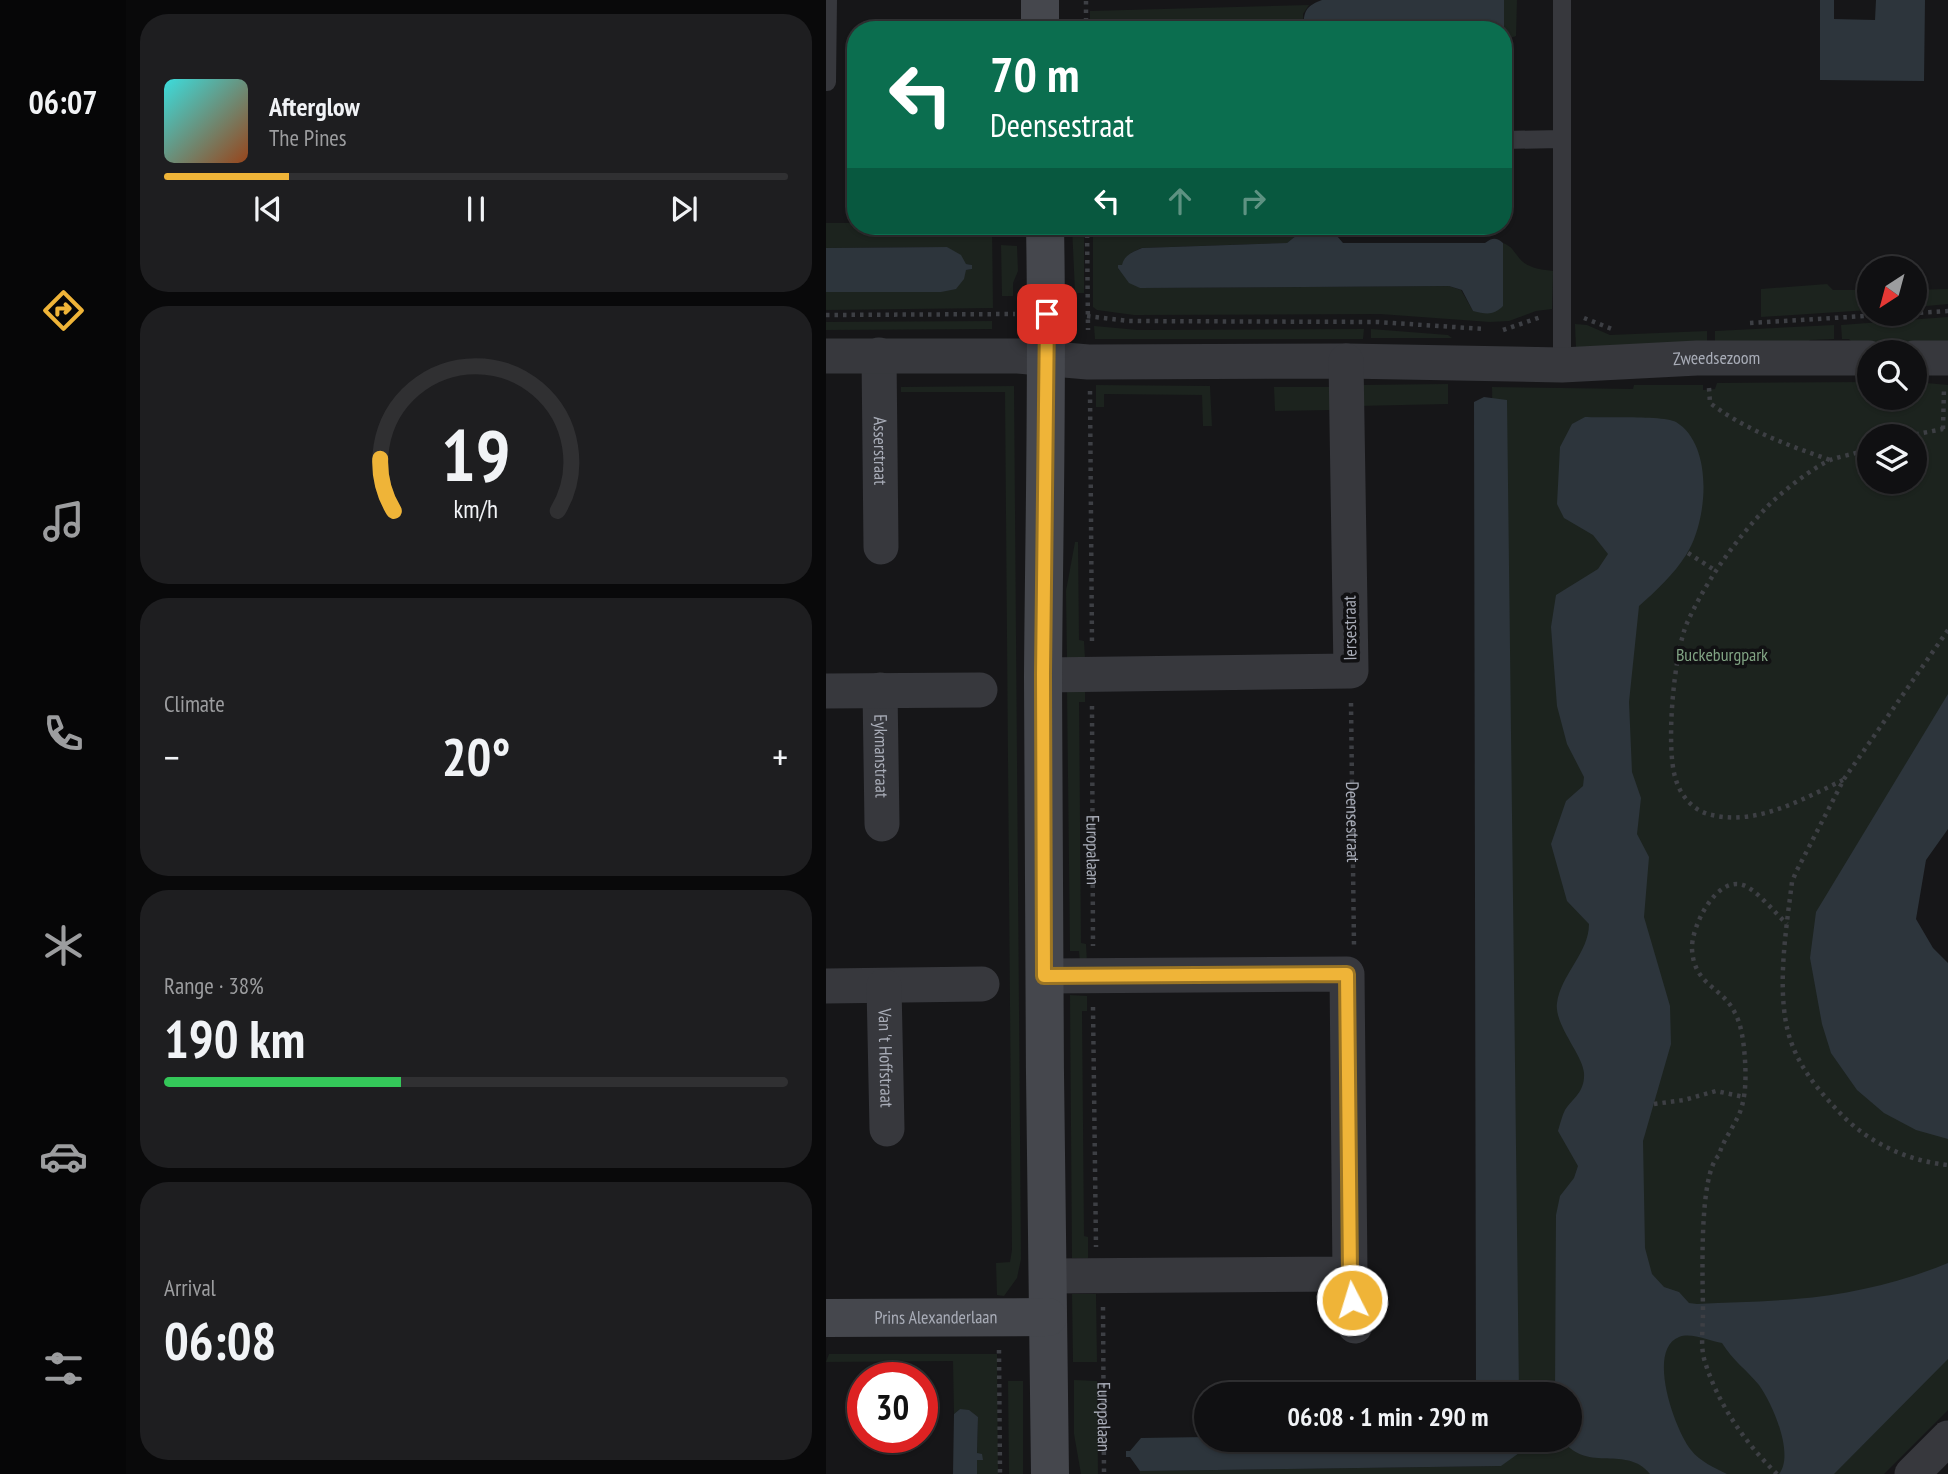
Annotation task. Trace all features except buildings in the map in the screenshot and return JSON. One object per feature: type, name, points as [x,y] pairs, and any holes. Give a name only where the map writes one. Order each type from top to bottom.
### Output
[{"type":"street","points":[[1040,0],[1040,21]]},
{"type":"street","points":[[1045,235],[1044,976],[1050,1474]]},
{"type":"street","name":"Asserstraat","points":[[880,355],[881,547]]},
{"type":"street","points":[[826,356],[1013,355],[1088,362],[1346,361],[1562,365]]},
{"type":"street","name":"Zweedsezoom","points":[[1562,365],[1696,358],[1857,358]]},
{"type":"street","name":"Iersestraat","points":[[1043,674],[1350,671],[1346,361]]},
{"type":"street","name":"Eykmanstraat","points":[[880,690],[882,824]]},
{"type":"street","name":"Eykmanstraat","points":[[826,691],[980,690]]},
{"type":"street","points":[[1044,976],[1347,974],[1350,1274],[1355,1326]]},
{"type":"street","name":"Van 't Hoffstraat","points":[[826,986],[982,984]]},
{"type":"street","name":"Van 't Hoffstraat","points":[[884,986],[887,1129]]},
{"type":"street","points":[[1047,1276],[1350,1274]]},
{"type":"street","name":"Prins Alexanderlaan","points":[[826,1318],[1048,1317]]},
{"type":"street","points":[[1912,1474],[1948,1438]]},
{"type":"lane","points":[[827,82],[828,0]]},
{"type":"lane","points":[[1562,0],[1562,365]]},
{"type":"lane","points":[[1512,140],[1561,139]]},
{"type":"path","points":[[1086,0],[1086,21]]},
{"type":"path","name":"Europalaan","points":[[1087,235],[1097,1275],[1102,1298],[1104,1474]]},
{"type":"path","points":[[1745,323],[1948,311]]},
{"type":"path","points":[[826,315],[1047,314],[1129,321],[1378,322],[1503,330],[1539,317],[1562,316],[1589,318],[1613,330]]},
{"type":"path","points":[[1696,358],[1710,390],[1710,403],[1729,418],[1759,433],[1831,460]]},
{"type":"path","points":[[1927,433],[1946,430],[1936,358]]},
{"type":"path","points":[[1844,779],[1805,799],[1780,808],[1726,818],[1709,815],[1693,807],[1676,781],[1671,753],[1672,707],[1678,657],[1686,626],[1716,571],[1731,550],[1766,508],[1786,489],[1831,460],[1857,452]]},
{"type":"path","points":[[1688,553],[1716,571]]},
{"type":"path","points":[[1948,630],[1844,779],[1796,872],[1792,883],[1782,964],[1784,1007],[1792,1046],[1809,1078],[1847,1121],[1875,1142],[1932,1163],[1948,1165]]},
{"type":"path","name":"Deensestraat","points":[[1347,974],[1354,951],[1350,671]]},
{"type":"path","points":[[1775,1473],[1748,1444],[1722,1401],[1704,1359],[1704,1212],[1713,1160],[1719,1155],[1744,1097],[1745,1059],[1735,1012],[1698,974],[1692,937],[1708,903],[1734,884],[1744,885],[1787,923]]},
{"type":"path","points":[[1654,1104],[1684,1100],[1716,1091],[1744,1097]]},
{"type":"path","points":[[998,1318],[1000,1474]]},
{"type":"green space","points":[[1504,0],[1517,0],[1516,36],[1512,37],[1512,21],[1504,21]]},
{"type":"green space","points":[[1309,5],[1303,14],[1303,21],[1090,21],[1090,11]]},
{"type":"green space","points":[[826,223],[847,223],[847,235],[992,235],[993,308],[826,310],[826,292],[941,292],[966,270],[972,269],[972,265],[966,264],[947,247],[826,248]]},
{"type":"green space","points":[[1072,235],[1084,235],[1084,293],[1075,293]]},
{"type":"green space","points":[[1093,235],[1297,235],[1287,243],[1141,248],[1131,253],[1122,266],[1118,266],[1119,270],[1140,288],[1449,286],[1461,290],[1473,311],[1503,306],[1503,243],[1527,265],[1553,271],[1552,309],[1536,311],[1509,321],[1380,314],[1134,315],[1097,310],[1093,307]]},
{"type":"green space","points":[[1001,245],[1017,246],[1018,271],[1013,283],[1013,296],[1002,296]]},
{"type":"green space","points":[[1827,284],[1833,290],[1857,290],[1857,311],[1761,317],[1761,289]]},
{"type":"green space","points":[[1948,289],[1948,304],[1927,306],[1927,290]]},
{"type":"green space","points":[[1948,317],[1948,349],[1927,349],[1927,340],[1857,340],[1857,347],[1849,339],[1842,339],[1841,325],[1927,326],[1927,319]]},
{"type":"green space","points":[[992,321],[992,329],[826,330],[826,322]]},
{"type":"green space","points":[[1575,324],[1587,325],[1610,335],[1707,331],[1707,351],[1576,349]]},
{"type":"green space","points":[[1834,325],[1834,339],[1810,340],[1801,350],[1715,351],[1715,331]]},
{"type":"green space","points":[[1094,326],[1138,330],[1364,329],[1363,339],[1095,339]]},
{"type":"green space","points":[[1371,329],[1448,335],[1452,338],[1371,338]]},
{"type":"green space","name":"Buckeburgpark","points":[[1857,382],[1857,410],[1927,410],[1927,383],[1948,385],[1948,811],[1898,923],[1948,977],[1948,1410],[1884,1474],[1140,1474],[1140,1471],[1501,1466],[1505,1452],[1582,1452],[1582,1382],[1508,1382],[1492,387],[1633,389],[1634,385],[1703,385],[1703,390],[1715,389],[1717,383]]},
{"type":"green space","points":[[1448,384],[1448,404],[1357,406],[1361,385]]},
{"type":"green space","points":[[1096,385],[1210,386],[1212,426],[1203,426],[1202,395],[1104,394],[1104,407],[1096,407]]},
{"type":"green space","points":[[1014,386],[1021,1259],[1017,1278],[1004,1296],[997,1295],[996,1263],[1010,1262],[1012,1250],[1005,392],[901,392],[901,387]]},
{"type":"green space","points":[[1274,387],[1330,387],[1331,410],[1275,411]]},
{"type":"green space","points":[[1075,542],[1078,542],[1079,640],[1084,641],[1085,659],[1067,659],[1066,591]]},
{"type":"green space","points":[[1067,690],[1085,690],[1085,702],[1079,702],[1081,943],[1086,944],[1087,963],[1080,962],[1079,951],[1070,951]]},
{"type":"green space","points":[[1070,995],[1087,996],[1087,1011],[1082,1011],[1084,1236],[1088,1237],[1088,1258],[1072,1258]]},
{"type":"green space","points":[[1072,1294],[1096,1294],[1097,1362],[1073,1362]]},
{"type":"green space","points":[[829,1354],[997,1354],[998,1474],[977,1474],[977,1460],[982,1460],[977,1454],[978,1417],[960,1409],[954,1414],[953,1361],[826,1362]]},
{"type":"green space","points":[[1074,1380],[1097,1381],[1098,1474],[1081,1474],[1074,1434]]},
{"type":"green space","points":[[1008,1381],[1023,1381],[1023,1474],[1009,1474]]},
{"type":"shaded area","points":[[1322,0],[1504,0],[1504,21],[1304,21],[1306,11]]},
{"type":"shaded area","points":[[1820,0],[1834,0],[1834,19],[1875,20],[1876,0],[1925,0],[1924,81],[1820,80]]},
{"type":"shaded area","points":[[1297,235],[1337,235],[1343,243],[1485,243],[1496,239],[1503,243],[1503,306],[1489,313],[1473,311],[1462,290],[1449,286],[1140,288],[1129,283],[1118,268],[1127,256],[1142,248],[1287,243]]},
{"type":"shaded area","points":[[947,247],[961,255],[966,264],[972,265],[972,269],[966,270],[964,279],[956,289],[941,292],[826,292],[826,248]]},
{"type":"shaded area","points":[[1484,397],[1507,400],[1519,1382],[1476,1382],[1474,402]]},
{"type":"shaded area","points":[[1585,417],[1647,418],[1676,422],[1688,433],[1697,448],[1704,484],[1699,523],[1686,555],[1670,576],[1639,606],[1629,702],[1632,772],[1641,798],[1637,834],[1649,857],[1644,917],[1670,1006],[1671,1044],[1643,1141],[1645,1248],[1652,1274],[1664,1287],[1679,1292],[1689,1303],[1697,1304],[1783,1300],[1854,1291],[1892,1282],[1948,1263],[1948,1359],[1834,1474],[1779,1474],[1784,1454],[1775,1416],[1759,1385],[1722,1343],[1695,1336],[1679,1337],[1669,1345],[1664,1373],[1671,1409],[1691,1450],[1703,1461],[1727,1474],[1650,1474],[1630,1461],[1595,1458],[1577,1452],[1582,1452],[1582,1382],[1555,1382],[1556,1215],[1560,1196],[1574,1178],[1578,1166],[1558,1131],[1565,1110],[1581,1090],[1584,1080],[1579,1058],[1560,1021],[1557,1003],[1564,982],[1585,944],[1589,924],[1567,901],[1551,844],[1566,801],[1583,786],[1584,777],[1567,744],[1557,706],[1551,627],[1556,595],[1598,569],[1608,554],[1593,535],[1564,518],[1557,504],[1560,447],[1572,424]]},
{"type":"shaded area","points":[[1948,694],[1948,829],[1926,860],[1916,919],[1933,948],[1948,963],[1948,1139],[1916,1130],[1884,1113],[1857,1090],[1831,1053],[1822,1024],[1810,958],[1816,912]]},
{"type":"shaded area","points":[[960,1409],[969,1410],[978,1417],[977,1453],[982,1454],[983,1460],[977,1460],[977,1474],[953,1474],[954,1414]]},
{"type":"shaded area","points":[[1194,1437],[1194,1452],[1519,1453],[1501,1466],[1140,1471],[1130,1457],[1126,1457],[1126,1451],[1130,1451],[1141,1438]]},
{"type":"route","points":[[1047,314],[1043,674],[1044,976],[1347,974],[1352,1300]]}]
